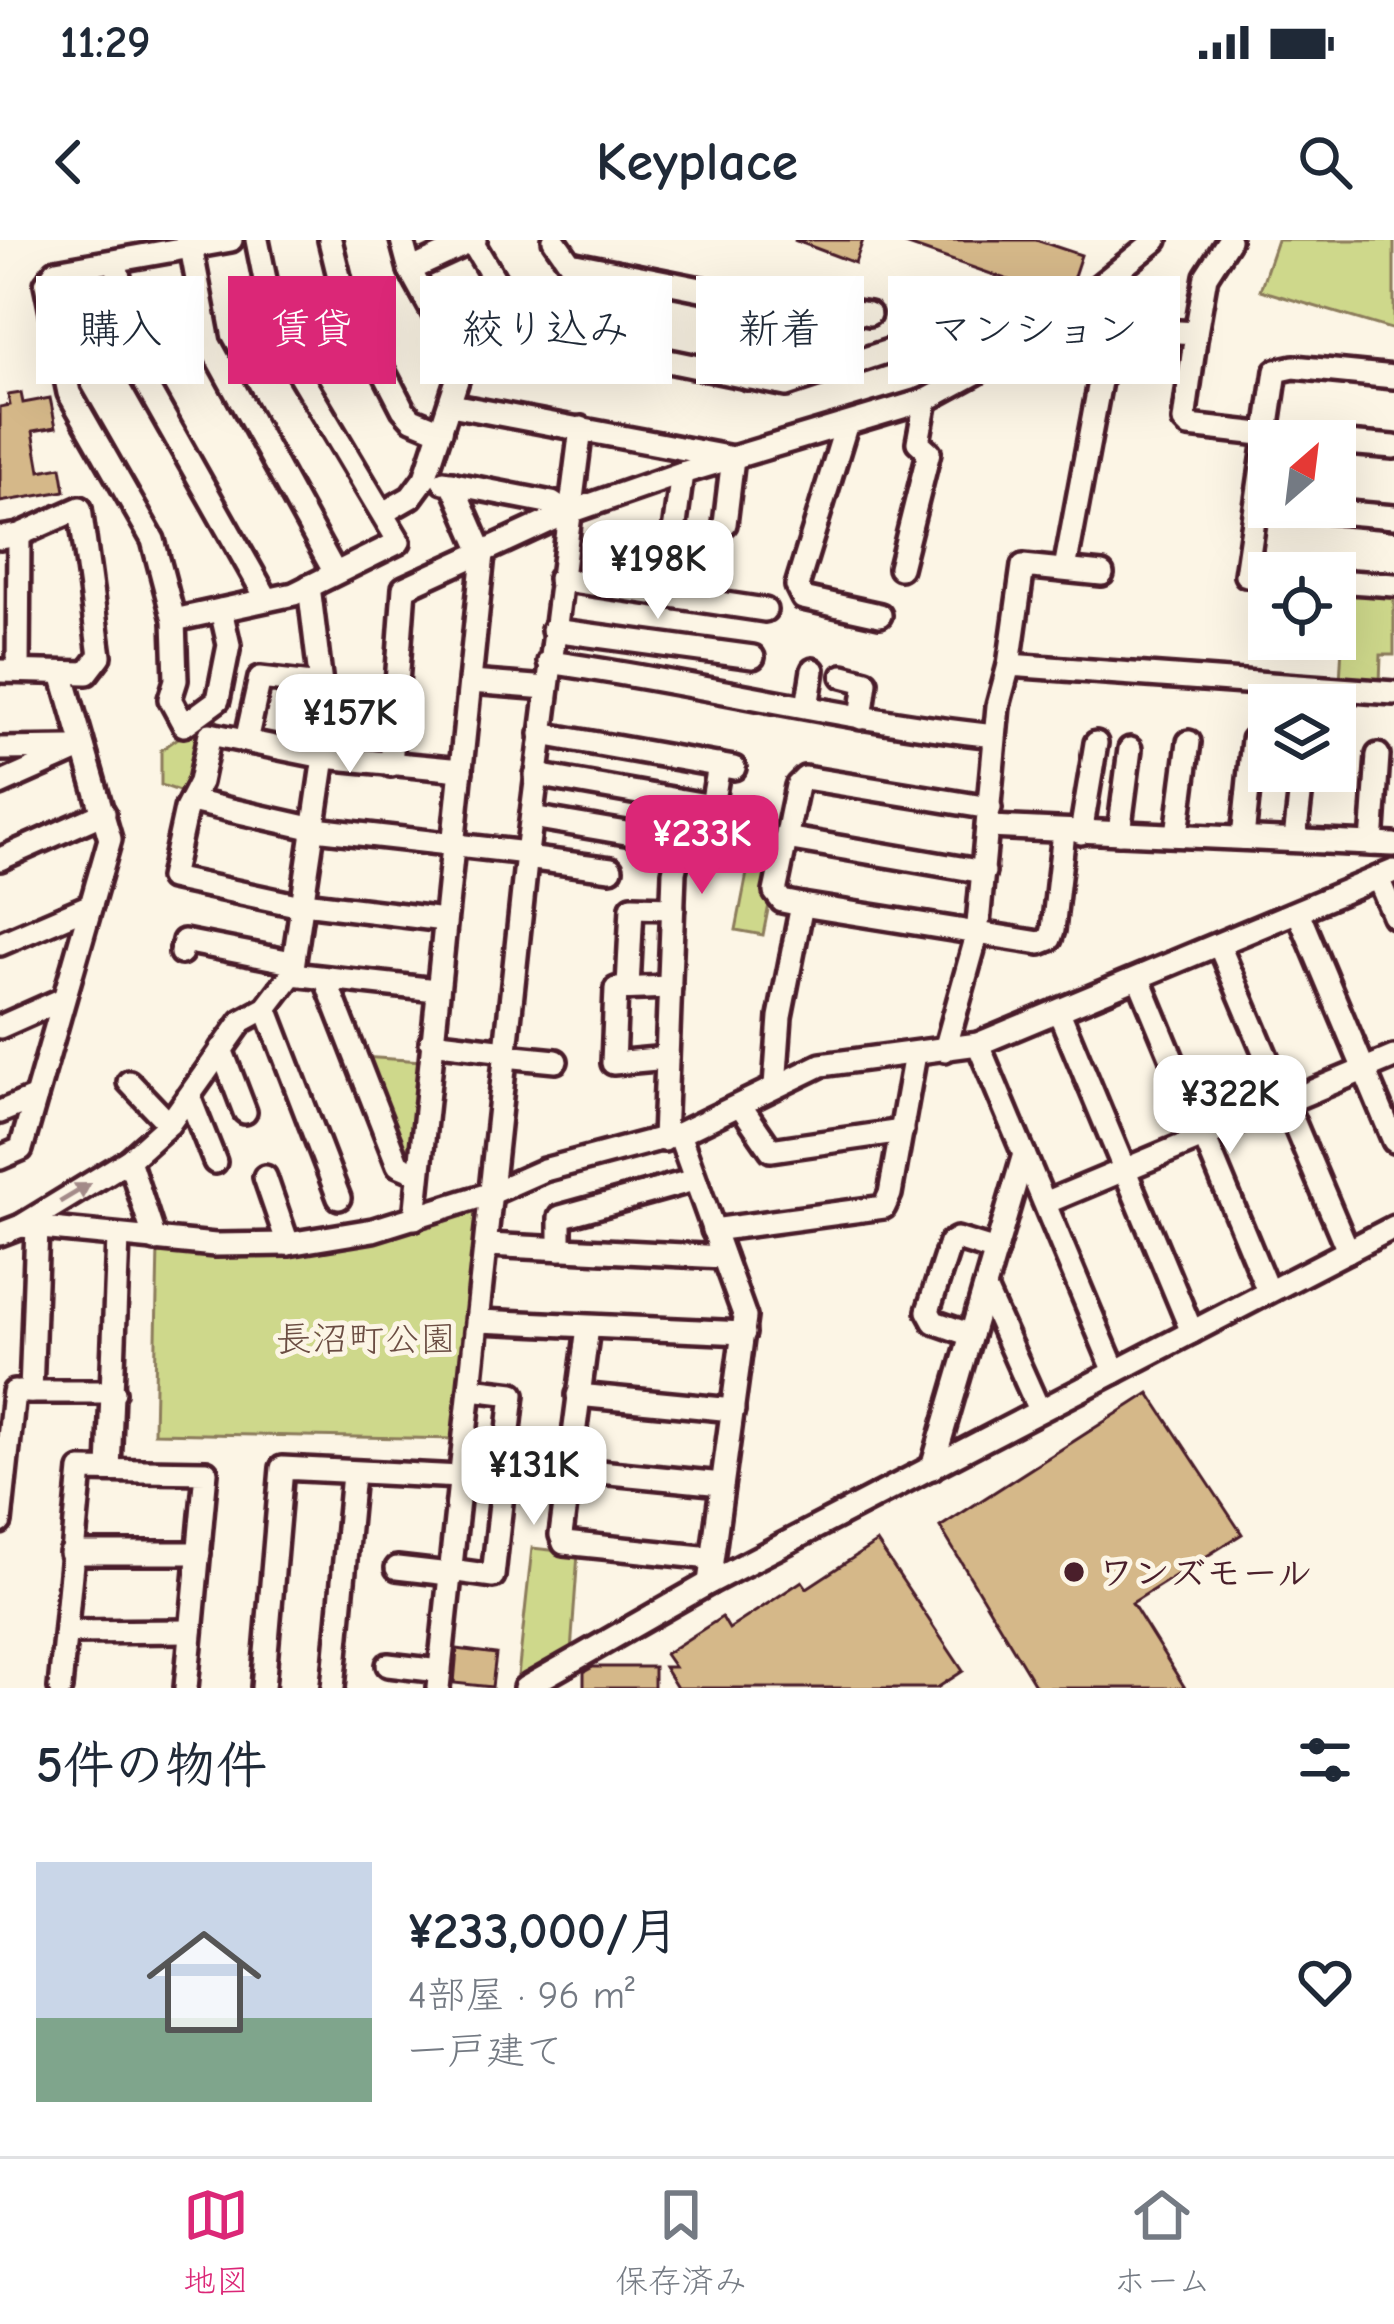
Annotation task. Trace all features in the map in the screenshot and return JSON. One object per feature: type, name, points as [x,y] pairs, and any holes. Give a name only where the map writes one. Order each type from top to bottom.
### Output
[{"type":"street","points":[[221,610],[230,645],[218,700],[184,725],[170,699],[176,680],[174,620],[153,540],[69,393],[46,284],[56,271],[230,240]]},
{"type":"street","points":[[174,620],[309,586],[399,542],[289,357],[268,302],[257,240]]},
{"type":"street","points":[[329,240],[351,310],[403,409],[412,419],[441,431]]},
{"type":"street","points":[[383,513],[411,497],[425,478],[461,365],[410,270],[402,240]]},
{"type":"street","points":[[554,240],[570,263],[696,288]]},
{"type":"street","points":[[1111,276],[1156,240]]},
{"type":"street","points":[[1229,240],[1206,276],[1184,421],[1189,426],[1248,433]]},
{"type":"street","points":[[410,270],[474,241],[526,332],[696,367]]},
{"type":"street","points":[[191,247],[209,343],[335,573]]},
{"type":"street","points":[[116,262],[136,367],[267,599]]},
{"type":"street","points":[[864,313],[869,314]]},
{"type":"street","points":[[1180,333],[1196,334]]},
{"type":"street","points":[[1270,420],[1274,377],[1280,367],[1394,376]]},
{"type":"street","points":[[391,764],[404,588],[567,513],[682,473],[926,400],[956,384]]},
{"type":"street","points":[[1066,569],[1100,384]]},
{"type":"street","points":[[900,568],[928,452],[918,442],[926,400]]},
{"type":"street","points":[[451,405],[733,458]]},
{"type":"street","points":[[846,426],[797,586],[802,598],[880,615]]},
{"type":"street","points":[[388,1666],[439,1680],[526,855],[580,428]]},
{"type":"street","points":[[1356,444],[1394,447]]},
{"type":"street","points":[[725,524],[733,458]]},
{"type":"street","points":[[673,539],[682,473]]},
{"type":"street","points":[[425,478],[552,503],[567,513]]},
{"type":"street","points":[[415,1218],[483,554],[452,484]]},
{"type":"street","points":[[80,508],[100,656],[87,673],[9,671],[9,536],[80,508]]},
{"type":"street","points":[[1356,514],[1394,517]]},
{"type":"street","points":[[945,1050],[977,935],[994,736],[1023,566],[1102,574]]},
{"type":"street","points":[[559,578],[765,610]]},
{"type":"street","points":[[1356,582],[1394,585]]},
{"type":"street","points":[[19,1230],[129,1160],[169,1124],[242,1021],[266,1008],[292,968],[315,829],[326,718],[309,586]]},
{"type":"street","points":[[553,630],[753,657]]},
{"type":"street","points":[[549,662],[669,679],[861,718],[994,736]]},
{"type":"street","points":[[1009,665],[1394,693]]},
{"type":"street","points":[[807,707],[813,670]]},
{"type":"street","points":[[0,1158],[21,1149],[110,839],[62,673]]},
{"type":"street","points":[[842,676],[866,682],[861,718]]},
{"type":"street","points":[[246,741],[260,678],[321,685]]},
{"type":"street","points":[[471,682],[547,688]]},
{"type":"street","points":[[445,920],[301,906],[171,878],[210,734],[324,758],[461,770]]},
{"type":"street","points":[[536,775],[712,806],[727,767],[541,734]]},
{"type":"street","points":[[1178,834],[1189,742]]},
{"type":"street","points":[[1096,743],[1072,832],[1050,939],[1040,943],[977,935],[782,901],[775,892],[797,786],[805,778],[1072,832],[1383,845],[1378,755]]},
{"type":"street","points":[[0,748],[83,747]]},
{"type":"street","points":[[0,784],[83,747]]},
{"type":"street","points":[[1119,833],[1130,749]]},
{"type":"street","points":[[636,793],[645,752]]},
{"type":"street","points":[[1243,838],[1248,789]]},
{"type":"street","points":[[1295,839],[1301,792]]},
{"type":"street","points":[[191,801],[315,829],[453,844],[611,869]]},
{"type":"street","points":[[0,860],[104,813]]},
{"type":"street","points":[[532,817],[678,843],[667,1058],[672,1137],[694,1180],[742,1308],[744,1333],[709,1583]]},
{"type":"street","points":[[786,838],[984,872]]},
{"type":"street","points":[[19,1230],[215,1245],[339,1238],[492,1193],[544,1170],[672,1137],[820,1065],[978,1044],[1386,874],[1394,916]]},
{"type":"street","points":[[0,944],[91,904]]},
{"type":"street","points":[[776,1086],[780,1017],[802,905]]},
{"type":"street","points":[[628,987],[632,907],[673,908]]},
{"type":"street","points":[[1298,912],[1394,1141]]},
{"type":"street","points":[[181,952],[184,941],[326,978],[436,990]]},
{"type":"street","points":[[1219,945],[1348,1251]]},
{"type":"street","points":[[326,978],[398,1166],[417,1173]]},
{"type":"street","points":[[1138,979],[1268,1291]]},
{"type":"street","points":[[667,1058],[613,1063],[616,989],[670,987]]},
{"type":"street","points":[[0,1027],[63,999]]},
{"type":"street","points":[[266,1008],[339,1198]]},
{"type":"street","points":[[1059,1012],[1192,1333]]},
{"type":"street","points":[[431,1042],[556,1060]]},
{"type":"street","points":[[978,1044],[1115,1372]]},
{"type":"street","points":[[221,1049],[244,1112]]},
{"type":"street","points":[[713,1230],[880,1210],[890,1194],[915,1054]]},
{"type":"street","points":[[1045,1203],[1394,1057]]},
{"type":"street","points":[[129,1082],[169,1124]]},
{"type":"street","points":[[0,1112],[35,1096]]},
{"type":"street","points":[[190,1099],[215,1162]]},
{"type":"street","points":[[740,1106],[771,1150],[902,1131]]},
{"type":"street","points":[[932,1468],[1024,1154]]},
{"type":"street","points":[[129,1160],[154,1240]]},
{"type":"street","points":[[266,1177],[289,1244]]},
{"type":"street","points":[[560,1249],[560,1217],[694,1180]]},
{"type":"street","points":[[525,1688],[709,1583],[1394,1227]]},
{"type":"street","points":[[0,1522],[15,1392],[19,1230]]},
{"type":"street","points":[[109,1470],[118,1238]]},
{"type":"street","points":[[971,1335],[934,1322],[928,1311],[950,1243],[957,1239],[996,1251]]},
{"type":"street","points":[[488,1245],[723,1257]]},
{"type":"street","points":[[985,1289],[1040,1410]]},
{"type":"street","points":[[479,1321],[744,1333]]},
{"type":"street","points":[[587,1328],[564,1543],[711,1558]]},
{"type":"street","points":[[397,1568],[493,1576],[513,1394],[470,1389]]},
{"type":"street","points":[[15,1392],[114,1392]]},
{"type":"street","points":[[578,1395],[733,1410]]},
{"type":"street","points":[[263,1688],[282,1468],[460,1477]]},
{"type":"street","points":[[569,1469],[722,1484]]},
{"type":"street","points":[[61,1688],[81,1471],[109,1470],[206,1472],[187,1688]]},
{"type":"street","points":[[333,1688],[352,1474]]},
{"type":"street","points":[[71,1553],[199,1553]]},
{"type":"street","points":[[66,1632],[191,1631]]},
{"type":"green space","points":[[1277,240],[1394,240],[1394,330],[1260,290]]},
{"type":"green space","points":[[1356,592],[1394,594],[1394,655],[1381,655],[1380,684],[1340,682],[1341,660],[1356,660]]},
{"type":"green space","points":[[212,714],[226,733],[194,783],[182,792],[161,785],[161,750]]},
{"type":"green space","points":[[749,863],[776,869],[763,935],[736,930]]},
{"type":"green space","points":[[361,1057],[422,1061],[410,1149],[395,1150]]},
{"type":"green space","name":"長沼町公園","points":[[476,1206],[485,1211],[458,1439],[154,1433],[158,1247],[277,1251]]},
{"type":"green space","points":[[532,1548],[578,1553],[571,1652],[517,1685]]},
{"type":"building","points":[[794,240],[863,240],[855,263]]},
{"type":"building","points":[[894,240],[1036,240],[1081,255],[1074,276],[997,276]]},
{"type":"building","points":[[21,393],[23,403],[50,398],[56,427],[33,431],[40,471],[61,467],[65,491],[0,502],[0,407],[10,405],[8,395]]},
{"type":"building","name":"ワンズモール","points":[[1149,1393],[1242,1534],[1132,1603],[1185,1688],[1037,1688],[940,1527]]},
{"type":"building","points":[[877,1542],[963,1671],[937,1688],[677,1688],[664,1667],[674,1667],[665,1654],[722,1617],[729,1629],[802,1581],[807,1588]]},
{"type":"building","points":[[457,1649],[496,1654],[492,1687],[454,1683]]},
{"type":"building","points":[[593,1667],[654,1667],[654,1688],[584,1688],[584,1672]]},
{"type":"place","name":"ワンズモール","points":[[1074,1572]]}]
